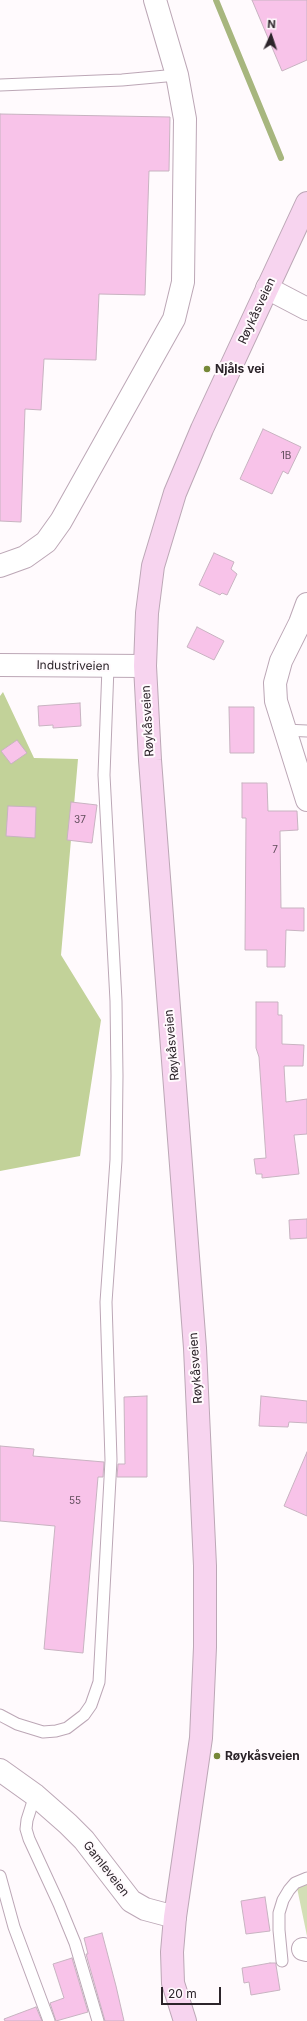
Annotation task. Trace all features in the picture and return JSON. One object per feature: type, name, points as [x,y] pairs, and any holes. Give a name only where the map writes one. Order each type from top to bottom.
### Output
[{"type":"main road","name":"Røykåsveien","points":[[175,1917],[201,1738],[205,1648],[205,1566],[195,1355],[153,804],[145,666],[145,631],[153,566],[165,520],[196,442],[307,203]]},
{"type":"main road","points":[[175,1917],[172,1968],[176,1997],[185,2021]]},
{"type":"street","points":[[0,566],[26,558],[46,542],[61,521],[174,319],[183,282],[185,119],[177,75],[155,0]]},
{"type":"street","points":[[267,288],[307,309]]},
{"type":"street","points":[[305,617],[281,661],[275,683],[276,701],[307,800]]},
{"type":"street","name":"Industriveien","points":[[0,665],[145,666]]},
{"type":"street","name":"Gamleveien","points":[[0,1770],[35,1796],[84,1840],[131,1900],[145,1909],[175,1917]]},
{"type":"lane","points":[[0,85],[122,80],[177,75]]},
{"type":"lane","points":[[0,1715],[17,1724],[43,1732],[52,1732],[67,1728],[84,1715],[91,1705],[99,1682],[111,1460],[106,1302],[116,1160],[117,1076],[116,1001],[104,775],[108,666]]},
{"type":"lane","points":[[285,730],[307,731]]},
{"type":"lane","points":[[35,1796],[27,1820],[26,1829],[28,1839],[59,1904],[75,1944],[98,2021]]},
{"type":"lane","points":[[0,1876],[7,1905],[29,1970],[49,2021]]},
{"type":"lane","points":[[282,1961],[279,1930],[280,1913],[283,1900],[288,1890],[295,1883],[307,1878]]},
{"type":"green space","points":[[3,692],[34,758],[78,759],[61,955],[101,1020],[80,1156],[0,1171],[0,696]]},
{"type":"green space","points":[[307,1882],[307,1936],[296,1883]]},
{"type":"building","points":[[252,0],[307,0],[307,60],[282,71]]},
{"type":"building","points":[[0,114],[170,117],[169,171],[149,171],[145,295],[99,294],[96,360],[44,359],[41,410],[25,409],[21,522],[0,521]]},
{"type":"building","points":[[263,429],[301,447],[288,474],[283,471],[272,494],[240,479]]},
{"type":"building","points":[[214,553],[234,562],[231,569],[237,574],[227,595],[222,593],[220,595],[199,585]]},
{"type":"building","points":[[197,627],[224,641],[214,660],[187,647]]},
{"type":"building","points":[[80,703],[81,726],[53,728],[53,725],[39,726],[38,706]]},
{"type":"building","points":[[229,707],[254,707],[254,753],[230,753]]},
{"type":"building","points":[[17,740],[27,753],[11,764],[1,751]]},
{"type":"building","points":[[242,783],[267,783],[268,811],[297,811],[298,830],[280,831],[281,908],[304,908],[304,931],[286,930],[285,967],[267,967],[267,950],[245,950],[246,818],[242,818]]},
{"type":"building","points":[[71,802],[97,805],[92,843],[67,840]]},
{"type":"building","points":[[8,806],[36,807],[35,838],[6,836]]},
{"type":"building","points":[[256,1002],[278,1002],[278,1015],[282,1015],[282,1044],[304,1045],[303,1066],[284,1066],[286,1102],[307,1099],[307,1134],[294,1135],[299,1174],[262,1178],[262,1174],[256,1174],[254,1159],[266,1158],[259,1057],[256,1048]]},
{"type":"building","points":[[307,1219],[307,1238],[290,1239],[289,1220]]},
{"type":"building","points":[[147,1396],[147,1477],[117,1477],[118,1464],[125,1464],[124,1397]]},
{"type":"building","points":[[261,1396],[307,1401],[307,1423],[289,1422],[288,1427],[259,1426]]},
{"type":"building","points":[[0,1446],[34,1449],[33,1456],[104,1462],[103,1477],[98,1477],[83,1653],[44,1649],[55,1526],[0,1521]]},
{"type":"building","points":[[307,1452],[307,1516],[284,1506]]},
{"type":"building","points":[[265,1897],[270,1931],[246,1934],[241,1901]]},
{"type":"building","points":[[102,1933],[124,2021],[105,2021],[86,1954],[88,1954],[84,1938]]},
{"type":"building","points":[[72,1958],[88,2012],[56,2021],[50,2003],[64,1998],[53,1964]]},
{"type":"building","points":[[276,1963],[280,1990],[251,1995],[249,1982],[244,1983],[242,1968]]},
{"type":"building","points":[[36,2007],[42,2021],[5,2021],[4,2019]]},
{"type":"waterway","points":[[216,0],[281,158]]},
{"type":"place","name":"Njåls vei","points":[[207,369]]},
{"type":"place","name":"Røykåsveien","points":[[217,1756]]}]
